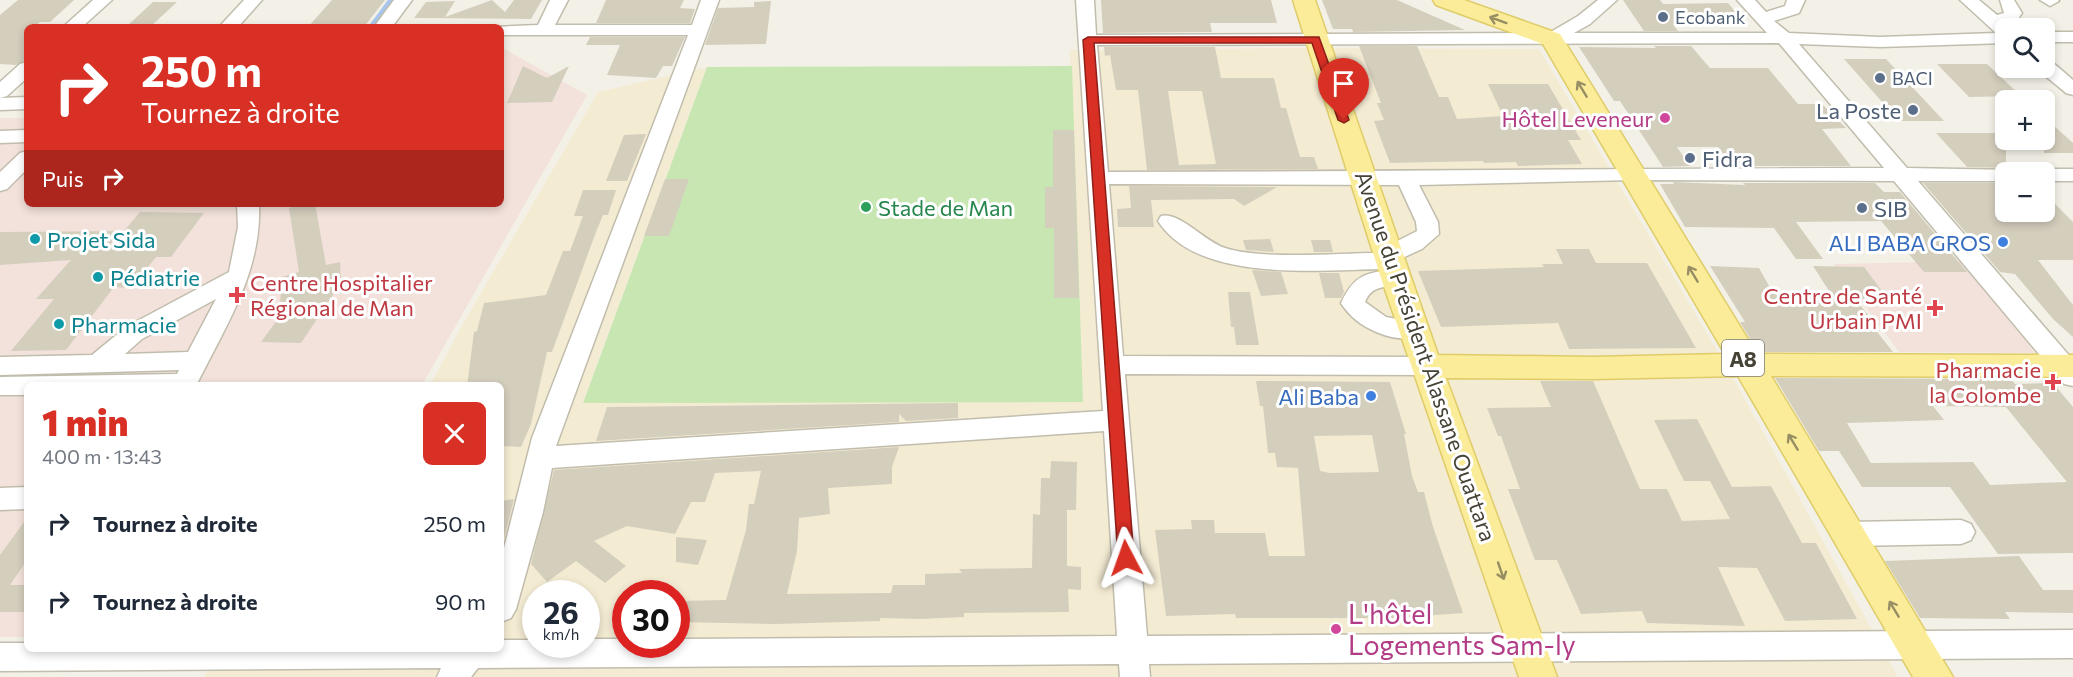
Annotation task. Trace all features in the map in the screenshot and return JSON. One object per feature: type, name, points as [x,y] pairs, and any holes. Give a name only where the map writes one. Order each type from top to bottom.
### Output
[{"type":"main road","name":"Avenue du Président Alassane Ouattara","points":[[1304,0],[1365,180],[1391,265],[1538,677]]},
{"type":"main road","points":[[1444,0],[1552,39]]},
{"type":"main road","name":"A8","points":[[1552,39],[1934,677]]},
{"type":"main road","points":[[1428,366],[1671,368],[1748,365],[2070,370]]},
{"type":"street","points":[[75,24],[103,0]]},
{"type":"street","points":[[231,24],[253,0]]},
{"type":"street","points":[[385,24],[403,0]]},
{"type":"street","points":[[544,30],[560,0]]},
{"type":"street","points":[[504,599],[529,512],[540,458],[710,0]]},
{"type":"street","points":[[1085,0],[1134,664]]},
{"type":"street","points":[[1552,39],[1584,20],[1608,0]]},
{"type":"street","points":[[1746,0],[1762,19],[1785,38],[1899,175],[2070,370]]},
{"type":"street","points":[[1762,19],[1793,9],[1796,0]]},
{"type":"street","points":[[1969,0],[1995,23]]},
{"type":"street","points":[[2007,2],[2013,14],[2010,18]]},
{"type":"street","points":[[504,30],[698,30]]},
{"type":"street","points":[[2055,37],[2073,37]]},
{"type":"street","points":[[1088,40],[1785,38],[1880,42],[1995,38]]},
{"type":"street","points":[[0,92],[24,71]]},
{"type":"street","points":[[2055,74],[2073,89]]},
{"type":"street","points":[[0,104],[24,104]]},
{"type":"street","points":[[0,137],[24,136]]},
{"type":"street","points":[[0,184],[24,160]]},
{"type":"street","points":[[1098,178],[1365,180],[1633,174],[1995,175]]},
{"type":"street","points":[[2055,175],[2073,175]]},
{"type":"street","points":[[1406,179],[1427,222],[1428,234],[1391,265],[1358,288],[1353,303],[1362,316],[1381,325],[1415,330]]},
{"type":"street","points":[[184,382],[239,276],[249,227],[248,207]]},
{"type":"street","points":[[1169,221],[1183,236],[1222,256],[1250,261],[1391,265]]},
{"type":"street","points":[[97,364],[134,333],[239,276]]},
{"type":"street","points":[[0,366],[195,361]]},
{"type":"street","points":[[1112,365],[1428,366]]},
{"type":"street","points":[[0,386],[24,386]]},
{"type":"street","points":[[540,458],[1116,420]]},
{"type":"street","points":[[0,498],[24,498]]},
{"type":"street","points":[[1849,534],[1961,532]]},
{"type":"street","points":[[0,657],[190,667],[475,659],[1134,664],[1528,648],[2073,644]]},
{"type":"shaded area","name":"Centre Hospitalier Régional de Man","points":[[504,49],[587,95],[424,382],[24,382],[24,637],[0,637],[0,118],[24,118],[24,207],[504,207]]},
{"type":"shaded area","points":[[1539,49],[1735,381],[1898,677],[204,677],[206,673],[245,652],[504,652],[504,382],[432,382],[598,92],[707,67],[583,402],[1083,402],[1070,50]]},
{"type":"shaded area","name":"Centre de Santé Urbain PMI","points":[[1968,261],[2035,353],[1899,352],[1834,264]]},
{"type":"green space","name":"Stade de Man","points":[[1072,66],[1083,402],[583,403],[707,67]]},
{"type":"building","points":[[18,0],[74,0],[50,22],[24,24],[24,61],[16,65],[0,64],[0,15]]},
{"type":"building","points":[[332,0],[385,0],[366,24],[311,24]]},
{"type":"building","points":[[492,0],[505,12],[514,0],[542,0],[531,19],[414,18],[426,2],[455,1],[445,17]]},
{"type":"building","points":[[606,0],[684,0],[680,8],[695,9],[690,23],[596,23]]},
{"type":"building","points":[[1101,0],[1271,0],[1277,23],[1210,23],[1212,32],[1103,33]]},
{"type":"building","points":[[1322,0],[1397,0],[1465,30],[1353,32],[1352,29],[1333,29]]},
{"type":"building","points":[[1623,0],[1660,0],[1663,4],[1728,3],[1744,22],[1677,23],[1680,27],[1675,27],[1678,31],[1644,31]]},
{"type":"building","points":[[771,1],[766,44],[705,45],[718,8],[754,7],[754,2]]},
{"type":"building","points":[[153,2],[177,2],[153,24],[129,24]]},
{"type":"building","points":[[590,37],[685,37],[672,66],[663,66],[656,78],[607,75],[620,45],[586,45]]},
{"type":"building","points":[[1359,46],[1417,46],[1439,97],[1448,97],[1457,119],[1503,116],[1488,84],[1548,84],[1581,140],[1568,140],[1582,164],[1518,166],[1516,162],[1484,163],[1483,161],[1390,163],[1374,121],[1384,120],[1377,103],[1381,103]]},
{"type":"building","points":[[1654,46],[1691,46],[1710,68],[1768,68],[1798,104],[1822,104],[1846,128],[1822,129],[1851,166],[1732,166],[1718,147],[1677,147],[1690,166],[1663,167],[1620,101],[1614,101],[1579,47],[1656,48]]},
{"type":"building","points":[[1104,47],[1215,47],[1221,78],[1274,78],[1281,108],[1286,108],[1300,157],[1314,157],[1318,169],[1147,170],[1138,90],[1116,90],[1110,55],[1105,56]],"holes":[[[1168,91],[1202,91],[1216,164],[1179,165]]]},
{"type":"building","points":[[1844,59],[1886,59],[1944,121],[1899,121]]},
{"type":"building","points":[[1937,64],[1987,64],[1995,72],[1995,78],[2002,78],[2015,90],[1995,90],[1995,96],[1969,97]]},
{"type":"building","points":[[523,66],[547,78],[569,66],[552,102],[507,103]]},
{"type":"building","points":[[2055,127],[2073,143],[2073,153],[2044,153],[2044,150],[2055,150]]},
{"type":"building","points":[[1053,130],[1074,130],[1079,298],[1054,298],[1054,228],[1045,228],[1045,187],[1053,187]]},
{"type":"building","points":[[1936,133],[1995,133],[1995,150],[2006,150],[2006,162],[1995,162],[1995,168],[1967,167]]},
{"type":"building","points":[[646,134],[627,181],[606,181],[624,135]]},
{"type":"building","points":[[665,179],[689,179],[669,236],[644,236]]},
{"type":"building","points":[[1673,182],[1745,185],[1743,183],[1875,183],[1884,192],[1900,192],[1967,272],[1924,272],[1881,221],[1796,222],[1823,259],[1796,259],[1774,228],[1685,227],[1660,184],[1674,184]]},
{"type":"building","points":[[1923,183],[1995,183],[1995,222],[2055,222],[2055,204],[2073,222],[2073,260],[2038,260],[2073,305],[2073,337],[2053,319],[2015,274],[2000,272]]},
{"type":"building","points":[[1129,186],[1277,187],[1244,206],[1234,199],[1151,200],[1154,227],[1118,227],[1117,209],[1131,208]]},
{"type":"building","points":[[583,190],[616,190],[608,215],[603,215],[596,232],[552,352],[547,352],[531,424],[521,447],[504,446],[504,382],[468,382],[474,332],[477,331],[484,303],[546,295],[563,251],[570,251],[583,216],[574,216]]},
{"type":"building","points":[[316,207],[326,265],[340,262],[341,283],[301,343],[261,342],[280,316],[281,277],[299,272],[289,208]]},
{"type":"building","points":[[140,212],[204,213],[171,257],[156,257],[131,288],[114,287],[66,350],[11,351],[54,299],[36,299],[71,260],[0,265],[0,232],[124,231]]},
{"type":"building","points":[[1270,239],[1274,252],[1246,250],[1243,240]]},
{"type":"building","points":[[1311,240],[1330,240],[1333,252],[1314,252]]},
{"type":"building","points":[[1556,249],[1589,249],[1596,263],[1647,263],[1696,348],[1569,349],[1558,323],[1441,327],[1418,271],[1544,267],[1542,264],[1563,264]]},
{"type":"building","points":[[1710,266],[1759,268],[1773,293],[1831,294],[1813,266],[1864,267],[1888,299],[1855,299],[1870,317],[1866,318],[1893,352],[1758,352],[1740,322],[1745,322]]},
{"type":"building","points":[[1252,270],[1281,272],[1288,294],[1261,296]]},
{"type":"building","points":[[1319,273],[1339,273],[1344,292],[1341,298],[1325,298]]},
{"type":"building","points":[[1228,292],[1250,292],[1259,345],[1236,345],[1234,327],[1231,327]]},
{"type":"building","points":[[1775,378],[2011,379],[2015,384],[2053,383],[2073,407],[2073,553],[1998,554],[1950,487],[1862,487],[1839,451],[1819,451]],"holes":[[[1933,406],[2006,407],[2067,482],[1990,485],[1973,462],[1871,463],[1847,423],[1944,420]]]},
{"type":"building","points":[[1256,381],[1390,382],[1406,434],[1404,434],[1412,476],[1418,492],[1424,492],[1433,527],[1463,613],[1396,618],[1236,618],[1235,614],[1166,616],[1155,530],[1192,529],[1191,520],[1214,520],[1215,533],[1265,533],[1269,556],[1305,556],[1298,468],[1277,467],[1275,453],[1268,453],[1263,406],[1260,406]],"holes":[[[1372,435],[1379,472],[1330,473],[1320,471],[1314,436]]]},
{"type":"building","points":[[1540,381],[1593,381],[1640,489],[1667,489],[1682,521],[1730,519],[1710,481],[1684,481],[1654,420],[1697,419],[1732,487],[1771,486],[1802,543],[1816,543],[1857,619],[1785,621],[1757,568],[1718,567],[1745,626],[1647,623],[1642,611],[1581,614],[1557,560],[1535,560],[1508,489],[1520,489],[1501,436],[1498,436],[1487,408],[1551,407]]},
{"type":"building","points":[[958,403],[958,418],[906,421],[899,414],[899,422],[596,441],[607,407]]},
{"type":"building","points":[[899,447],[892,467],[892,484],[828,488],[830,514],[799,518],[797,551],[787,594],[891,593],[893,585],[925,585],[925,574],[962,573],[959,569],[1032,568],[1033,514],[1040,515],[1041,478],[1050,478],[1051,461],[1077,462],[1076,510],[1067,510],[1067,566],[1081,567],[1081,590],[1068,589],[1069,612],[964,613],[964,617],[880,618],[880,621],[776,624],[690,622],[690,601],[726,600],[746,530],[749,504],[754,504],[761,471],[715,473],[705,502],[691,502],[675,534],[627,526],[594,541],[626,566],[605,583],[576,561],[550,580],[545,580],[531,564],[554,470]]},
{"type":"building","points":[[514,499],[504,539],[504,501]]},
{"type":"building","points":[[24,522],[24,564],[10,585],[24,585],[24,612],[0,612],[0,555]]},
{"type":"building","points":[[676,537],[707,540],[698,565],[676,562]]},
{"type":"building","points":[[2019,556],[2043,590],[2073,590],[2073,613],[2005,612],[2010,619],[1920,618],[1885,561]]},
{"type":"waterway","points":[[373,24],[391,0]]},
{"type":"place","name":"Ecobank","points":[[1663,17]]},
{"type":"place","name":"BACI","points":[[1880,78]]},
{"type":"place","name":"La Poste","points":[[1913,110]]},
{"type":"place","name":"Hôtel Leveneur","points":[[1665,118]]},
{"type":"place","name":"Fidra","points":[[1690,158]]},
{"type":"place","name":"Stade de Man","points":[[866,207]]},
{"type":"place","name":"SIB","points":[[1862,208]]},
{"type":"place","name":"Projet Sida","points":[[35,239]]},
{"type":"place","name":"ALI BABA GROS","points":[[2003,242]]},
{"type":"place","name":"Pédiatrie","points":[[98,277]]},
{"type":"place","name":"Centre Hospitalier Régional de Man","points":[[237,295]]},
{"type":"place","name":"Centre de Santé Urbain PMI","points":[[1935,308]]},
{"type":"place","name":"Pharmacie","points":[[59,324]]},
{"type":"place","name":"Pharmacie la Colombe","points":[[2053,382]]},
{"type":"place","name":"Ali Baba","points":[[1371,396]]},
{"type":"place","name":"L'hôtel Logements Sam-ly","points":[[1336,629]]},
{"type":"route","points":[[1126,558],[1088,40],[1316,40],[1344,120]]}]
